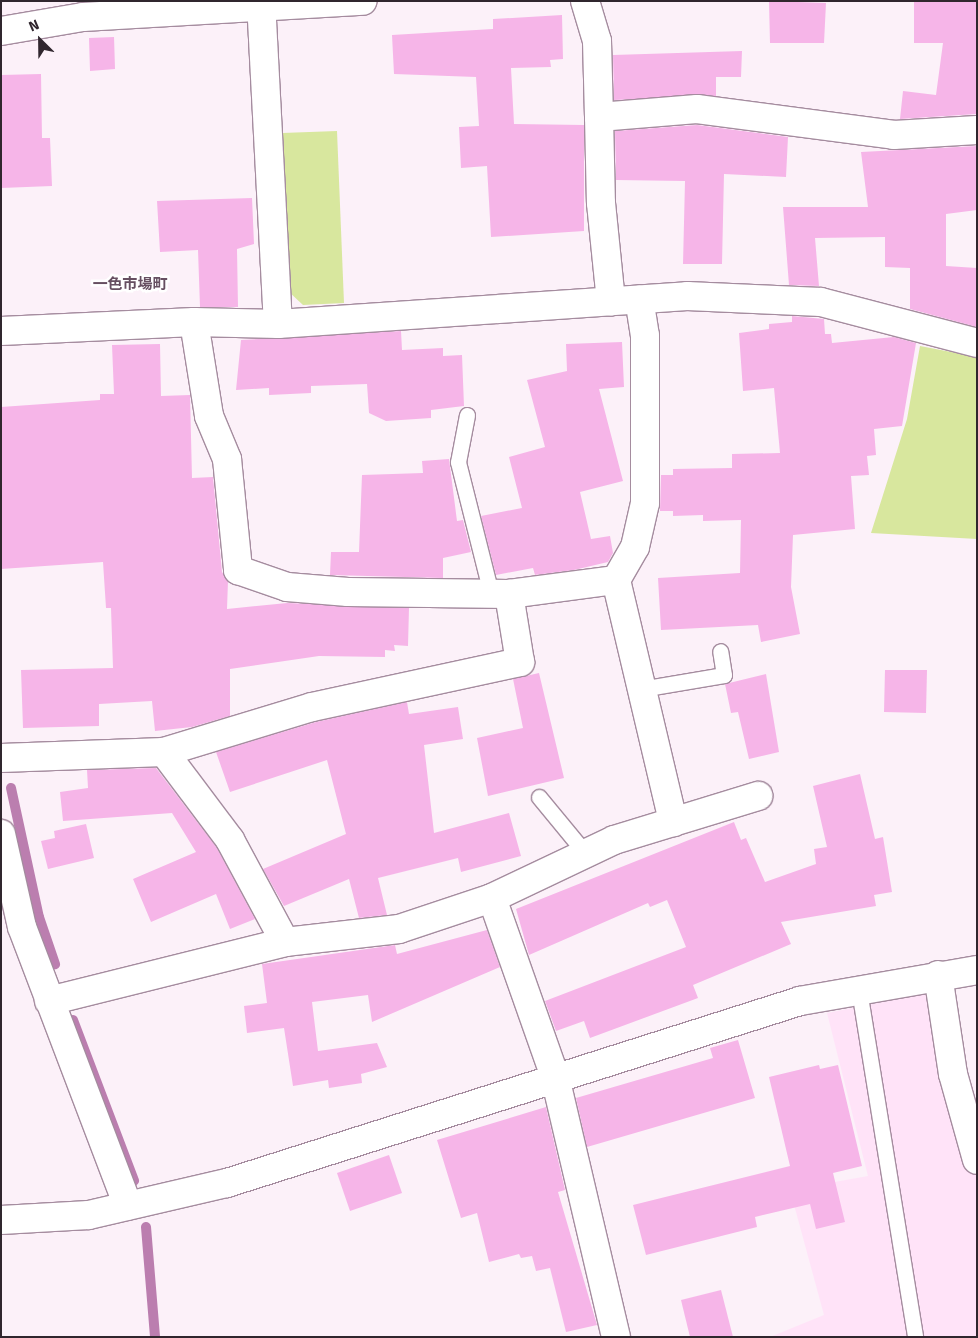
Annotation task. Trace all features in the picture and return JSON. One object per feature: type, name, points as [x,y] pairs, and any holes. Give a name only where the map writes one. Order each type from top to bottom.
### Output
[{"type":"street","points":[[1,31],[83,17],[261,4],[363,1]]},
{"type":"street","points":[[585,1],[597,41],[601,203],[611,301]]},
{"type":"street","points":[[261,4],[278,324]]},
{"type":"street","points":[[599,117],[697,109],[894,134],[977,130]]},
{"type":"street","points":[[1,331],[194,322],[278,324],[687,296],[821,302],[977,343]]},
{"type":"street","points":[[639,299],[645,336],[645,503],[635,547],[616,580],[673,822]]},
{"type":"street","points":[[194,322],[209,416],[227,459],[238,570],[296,588],[500,593],[616,580]]},
{"type":"street","points":[[1,758],[164,752],[312,707],[520,662],[500,593]]},
{"type":"street","points":[[164,752],[230,840],[285,942]]},
{"type":"street","points":[[49,1000],[285,942],[399,929],[492,898],[586,854],[673,822],[758,796]]},
{"type":"street","points":[[1,834],[22,927],[128,1206]]},
{"type":"street","points":[[492,898],[555,1077],[616,1337]]},
{"type":"street","points":[[1,1220],[89,1215],[227,1182],[800,1001],[938,975],[977,970]]},
{"type":"street","points":[[938,975],[953,1074],[977,1160]]},
{"type":"lane","points":[[467,416],[458,462],[500,593]]},
{"type":"lane","points":[[641,689],[724,674],[720,651]]},
{"type":"lane","points":[[538,797],[586,854]]},
{"type":"lane","points":[[859,990],[916,1337]]},
{"type":"shaded area","points":[[934,992],[947,1073],[977,1179],[977,1337],[770,1337],[824,1315],[790,1190],[868,1176],[827,1013]]},
{"type":"green space","points":[[337,131],[344,303],[303,305],[288,291],[282,133]]},
{"type":"green space","points":[[920,346],[977,357],[977,539],[871,533],[907,419]]},
{"type":"building","points":[[769,1],[826,3],[824,43],[770,43]]},
{"type":"building","points":[[914,1],[977,1],[977,114],[900,119],[903,91],[936,95],[943,43],[914,43]]},
{"type":"building","points":[[562,15],[563,59],[550,60],[551,67],[511,68],[514,124],[584,125],[584,231],[491,237],[487,166],[461,168],[459,127],[479,126],[476,77],[394,74],[392,35],[493,29],[493,19]]},
{"type":"building","points":[[114,37],[115,69],[90,71],[89,38]]},
{"type":"building","points":[[742,51],[741,77],[716,77],[716,96],[614,100],[613,55]]},
{"type":"building","points":[[41,74],[42,138],[50,138],[52,186],[1,188],[1,75]]},
{"type":"building","points":[[697,125],[788,137],[786,177],[724,174],[722,264],[683,264],[685,181],[616,180],[615,131]]},
{"type":"building","points":[[977,146],[977,210],[946,214],[946,266],[977,268],[977,327],[910,309],[910,268],[885,267],[885,237],[815,238],[819,286],[789,285],[783,207],[868,207],[861,152]]},
{"type":"building","points":[[252,198],[254,244],[237,249],[238,307],[200,307],[198,250],[160,252],[157,201]]},
{"type":"building","points":[[792,316],[824,319],[825,334],[831,334],[832,343],[894,337],[916,343],[902,426],[874,429],[876,455],[867,456],[869,475],[851,476],[855,529],[793,535],[791,587],[800,634],[761,642],[758,625],[661,630],[658,578],[740,573],[741,520],[703,521],[703,515],[673,516],[673,511],[660,511],[661,475],[673,475],[673,469],[732,468],[732,454],[780,453],[774,388],[743,391],[739,333],[769,329],[769,324],[792,322]]},
{"type":"building","points":[[401,331],[402,350],[443,348],[443,356],[462,355],[464,406],[431,410],[431,418],[386,421],[369,413],[367,384],[311,386],[311,393],[269,395],[269,388],[236,390],[241,340]]},
{"type":"building","points":[[622,342],[624,387],[599,389],[623,481],[580,492],[591,539],[610,536],[613,553],[608,562],[574,570],[535,575],[533,568],[496,575],[481,516],[522,508],[509,457],[545,447],[527,380],[567,371],[566,344]]},
{"type":"building","points":[[160,344],[161,396],[190,395],[192,478],[213,477],[222,572],[228,581],[227,609],[287,603],[409,608],[408,646],[394,645],[395,651],[385,650],[385,657],[319,656],[230,669],[230,716],[192,727],[155,731],[152,701],[99,704],[99,726],[23,728],[21,670],[113,668],[111,608],[106,608],[103,562],[1,569],[1,407],[100,400],[100,394],[114,394],[112,345]]},
{"type":"building","points":[[449,459],[457,521],[463,520],[471,552],[443,558],[443,578],[330,575],[331,552],[359,552],[362,475],[423,473],[422,461]]},
{"type":"building","points":[[885,670],[927,670],[926,713],[884,712]]},
{"type":"building","points":[[539,673],[564,778],[488,796],[477,738],[523,728],[513,679]]},
{"type":"building","points":[[766,674],[779,752],[749,759],[738,712],[731,713],[725,684]]},
{"type":"building","points":[[407,702],[409,714],[458,707],[463,739],[424,745],[434,833],[509,813],[521,856],[461,872],[458,858],[378,878],[387,915],[359,918],[349,879],[284,906],[263,869],[346,834],[327,760],[230,792],[216,752],[316,722]]},
{"type":"building","points":[[156,768],[217,848],[255,919],[230,929],[216,894],[151,922],[133,879],[196,852],[172,813],[63,821],[60,792],[88,788],[87,770]]},
{"type":"building","points":[[860,774],[875,839],[883,837],[892,892],[874,895],[876,906],[781,922],[791,944],[693,985],[698,998],[590,1038],[584,1021],[556,1031],[545,1001],[686,947],[667,900],[650,907],[648,903],[529,955],[516,909],[734,822],[741,840],[746,838],[765,882],[816,864],[814,849],[827,847],[813,786]]},
{"type":"building","points":[[86,824],[94,858],[48,869],[41,841],[55,838],[54,831]]},
{"type":"building","points":[[487,930],[500,967],[372,1022],[368,995],[312,1002],[318,1051],[377,1043],[387,1067],[361,1074],[362,1083],[329,1088],[328,1080],[293,1086],[284,1028],[247,1033],[244,1006],[267,1003],[262,964],[395,945],[397,954]]},
{"type":"building","points":[[738,1040],[755,1098],[587,1147],[576,1098],[713,1058],[710,1048]]},
{"type":"building","points":[[819,1065],[820,1069],[838,1065],[862,1166],[833,1173],[845,1222],[816,1229],[810,1204],[755,1217],[757,1227],[646,1255],[633,1205],[790,1166],[769,1077]]},
{"type":"building","points":[[546,1107],[565,1190],[558,1192],[597,1325],[566,1332],[550,1268],[536,1271],[532,1256],[521,1258],[519,1254],[489,1262],[477,1213],[461,1218],[437,1140]]},
{"type":"building","points":[[389,1155],[402,1193],[350,1211],[337,1173]]},
{"type":"building","points":[[721,1290],[733,1337],[690,1337],[681,1300]]},
{"type":"waterway","points":[[11,788],[39,917],[55,964]]},
{"type":"waterway","points":[[73,1020],[134,1181]]},
{"type":"waterway","points":[[146,1227],[155,1337]]},
{"type":"district","name":"一色市場町","points":[[130,285]]}]
